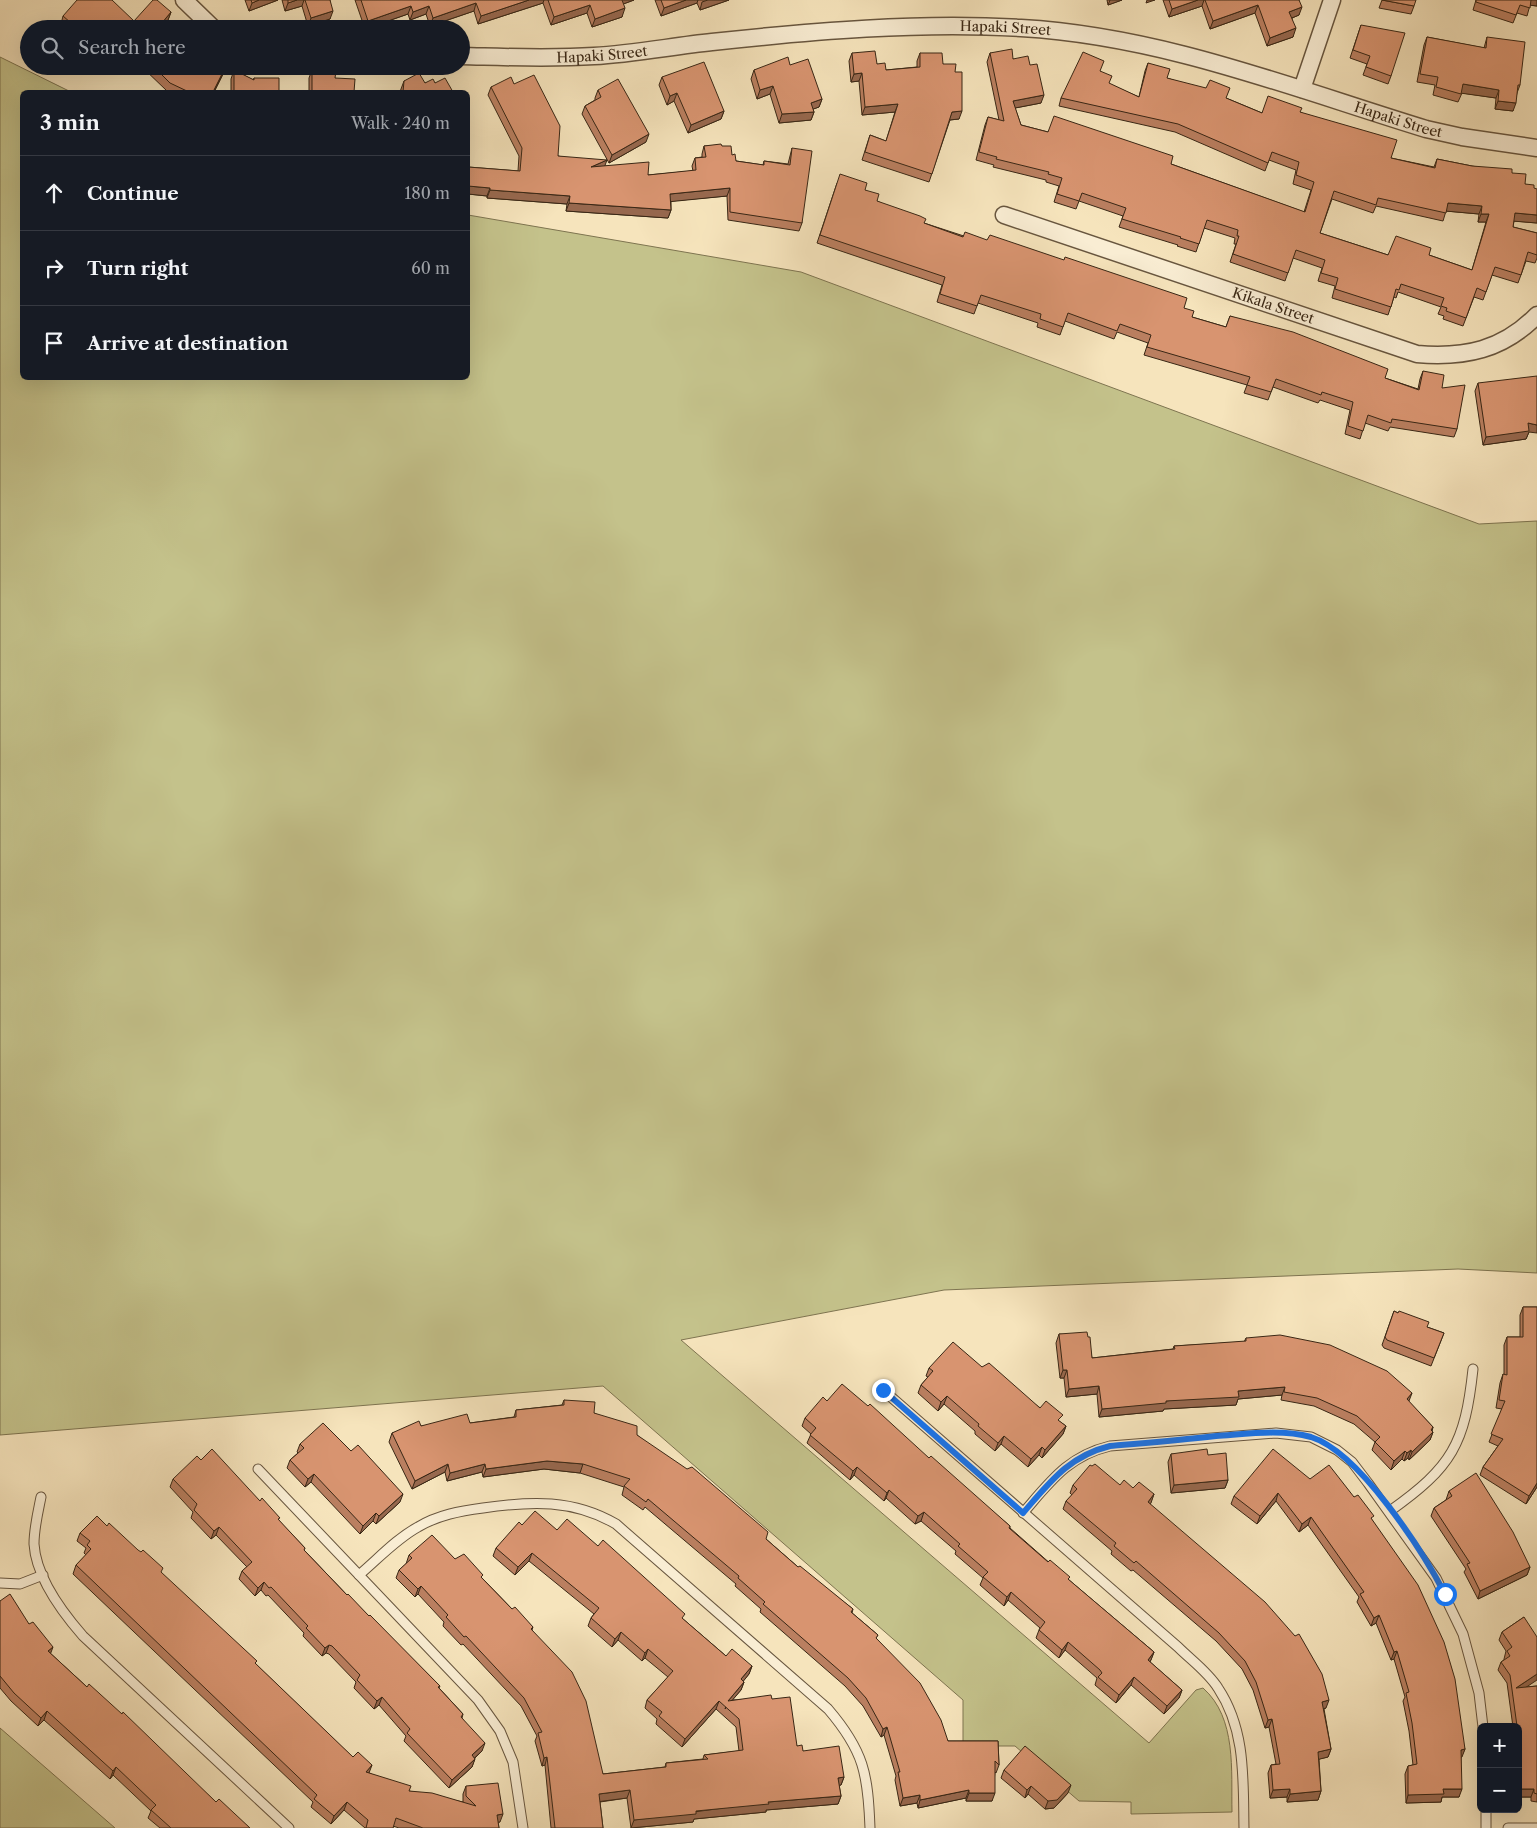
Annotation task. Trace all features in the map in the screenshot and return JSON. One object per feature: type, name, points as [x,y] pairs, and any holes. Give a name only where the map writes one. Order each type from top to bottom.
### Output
[{"type":"street","points":[[184,0],[205,20]]},
{"type":"street","points":[[1302,89],[1332,0]]},
{"type":"street","name":"Hapaki Street","points":[[470,56],[550,58],[597,56],[712,42],[847,30],[928,26],[1022,28],[1091,35],[1145,44],[1232,66],[1426,129],[1462,137],[1537,148]]},
{"type":"street","name":"Kikala Street","points":[[1004,215],[1418,354],[1465,355],[1488,348],[1508,339],[1537,315]]},
{"type":"lane","points":[[1390,1511],[1429,1480],[1455,1448],[1467,1416],[1473,1369]]},
{"type":"lane","points":[[883,1390],[1178,1647],[1217,1686],[1228,1704],[1241,1747],[1244,1828]]},
{"type":"lane","points":[[1023,1513],[1064,1468],[1091,1451],[1110,1446],[1276,1433],[1311,1437],[1337,1450],[1352,1462],[1390,1511],[1436,1578],[1463,1634],[1474,1675],[1482,1723]]},
{"type":"lane","points":[[258,1469],[478,1700],[500,1731],[513,1762],[523,1828]]},
{"type":"lane","points":[[41,1497],[34,1544],[36,1559],[69,1620],[289,1828]]},
{"type":"lane","points":[[359,1576],[406,1534],[430,1520],[451,1513],[502,1505],[549,1502],[599,1514],[616,1524],[828,1709],[851,1739],[864,1766],[869,1799],[870,1828]]},
{"type":"lane","points":[[0,1583],[20,1584],[43,1574]]},
{"type":"lane","points":[[1486,1813],[1486,1828]]},
{"type":"lane","points":[[1508,1828],[1537,1828]]},
{"type":"shaded area","points":[[0,57],[20,67],[20,75],[37,75],[67,90],[20,90],[20,380],[470,380],[470,215],[801,272],[1479,524],[1537,521],[1537,1273],[1458,1269],[944,1290],[681,1340],[1149,1743],[1196,1690],[1203,1688],[1214,1700],[1222,1714],[1227,1730],[1230,1746],[1232,1812],[1131,1814],[1131,1802],[1079,1801],[1015,1746],[963,1746],[963,1700],[603,1386],[0,1435]]},
{"type":"shaded area","points":[[0,1728],[115,1828],[0,1828]]},
{"type":"building","points":[[77,0],[112,0],[133,20],[68,20],[63,16]]},
{"type":"building","points":[[153,0],[157,0],[171,12],[164,20],[135,20]]},
{"type":"building","points":[[305,0],[330,0],[333,11],[311,18]]},
{"type":"building","points":[[361,0],[529,0],[481,16],[476,3],[433,18],[429,6],[413,12],[411,6],[368,20]]},
{"type":"building","points":[[548,0],[622,0],[625,8],[595,19],[590,5],[554,17]]},
{"type":"building","points":[[661,0],[686,0],[664,8]]},
{"type":"building","points":[[1169,0],[1198,0],[1172,9]]},
{"type":"building","points":[[1205,0],[1299,0],[1302,7],[1289,12],[1296,28],[1270,38],[1258,5],[1213,21]]},
{"type":"building","points":[[1382,0],[1416,0],[1414,6]]},
{"type":"building","points":[[1476,0],[1531,0],[1530,8],[1520,5],[1516,15],[1476,2]]},
{"type":"building","points":[[1361,25],[1405,33],[1391,76],[1366,67],[1370,56],[1353,50]]},
{"type":"building","points":[[1427,37],[1486,48],[1487,37],[1525,42],[1516,103],[1498,101],[1499,90],[1463,84],[1461,94],[1436,87],[1438,77],[1420,74]]},
{"type":"building","points":[[1012,49],[1013,59],[1028,56],[1030,65],[1037,64],[1044,95],[1013,101],[1021,125],[1048,132],[1054,116],[1173,156],[1171,164],[1305,212],[1314,182],[1296,175],[1299,162],[1272,152],[1268,163],[1178,124],[1061,98],[1083,52],[1104,61],[1100,71],[1112,76],[1109,83],[1139,97],[1148,63],[1170,69],[1167,78],[1206,88],[1210,80],[1230,88],[1226,98],[1262,113],[1268,96],[1302,108],[1300,112],[1397,140],[1391,158],[1435,168],[1437,159],[1472,166],[1512,169],[1512,173],[1526,174],[1525,184],[1534,185],[1534,188],[1537,189],[1537,215],[1515,213],[1513,227],[1537,233],[1537,255],[1528,252],[1521,275],[1495,267],[1486,292],[1477,288],[1466,318],[1446,311],[1447,308],[1441,306],[1444,298],[1401,284],[1399,290],[1396,289],[1391,307],[1335,289],[1338,278],[1321,273],[1325,260],[1296,250],[1288,273],[1233,254],[1239,236],[1237,236],[1238,230],[1207,220],[1199,244],[1122,219],[1126,208],[1082,193],[1079,201],[1057,194],[1062,178],[1048,174],[1049,172],[996,159],[997,157],[979,152],[988,117],[1004,121],[990,53]],"holes":[[[1334,191],[1376,205],[1378,198],[1446,213],[1448,203],[1482,206],[1481,214],[1489,214],[1472,270],[1429,255],[1431,248],[1396,236],[1388,255],[1320,233]]]},
{"type":"building","points":[[875,51],[877,64],[885,63],[886,70],[920,67],[920,53],[942,53],[943,64],[956,64],[955,72],[962,72],[962,111],[952,112],[932,174],[865,152],[870,135],[886,141],[898,104],[865,107],[862,73],[854,74],[852,53]]},
{"type":"building","points":[[788,57],[790,65],[808,59],[822,99],[811,103],[814,112],[782,114],[773,86],[760,90],[754,70]]},
{"type":"building","points":[[704,62],[724,111],[691,125],[677,93],[670,96],[662,77]]},
{"type":"building","points":[[162,75],[222,75],[214,90],[185,90],[170,83]]},
{"type":"building","points":[[234,75],[244,75],[254,80],[254,78],[279,78],[279,90],[234,90]]},
{"type":"building","points":[[312,75],[335,75],[335,78],[355,79],[354,90],[312,90]]},
{"type":"building","points":[[415,75],[420,75],[425,83],[433,79],[435,83],[445,78],[452,90],[403,90],[404,81]]},
{"type":"building","points":[[534,75],[560,126],[558,156],[607,160],[591,167],[649,162],[648,175],[696,170],[695,158],[706,157],[704,146],[721,144],[722,146],[731,146],[732,155],[735,154],[736,161],[764,165],[764,161],[790,165],[792,148],[812,151],[802,223],[730,212],[730,188],[670,194],[671,210],[569,203],[570,196],[490,190],[490,188],[470,186],[470,167],[520,171],[522,148],[491,87],[511,77],[514,84]]},
{"type":"building","points":[[618,79],[649,134],[612,155],[585,106],[601,97],[598,90]]},
{"type":"building","points":[[840,174],[867,183],[865,190],[879,194],[877,201],[920,216],[926,219],[924,223],[963,237],[965,232],[987,240],[990,235],[1064,260],[1065,257],[1187,298],[1184,308],[1194,311],[1192,317],[1226,327],[1230,316],[1293,332],[1388,369],[1385,378],[1419,390],[1423,371],[1444,375],[1442,388],[1465,385],[1457,429],[1392,419],[1391,423],[1368,415],[1363,431],[1348,426],[1353,402],[1322,392],[1321,395],[1276,379],[1271,392],[1247,385],[1250,377],[1147,347],[1151,335],[1120,324],[1117,331],[1068,313],[1063,327],[1040,319],[1041,314],[981,295],[977,306],[940,294],[945,277],[820,235]]},
{"type":"building","points":[[1537,376],[1537,425],[1528,423],[1529,431],[1486,437],[1478,383]]},
{"type":"building","points":[[1523,1307],[1537,1307],[1537,1483],[1529,1496],[1483,1467],[1503,1439],[1491,1434],[1505,1401],[1499,1400],[1503,1374],[1507,1375],[1507,1337],[1523,1337]]},
{"type":"building","points":[[1394,1311],[1429,1322],[1427,1327],[1444,1333],[1434,1358],[1387,1340],[1385,1337]]},
{"type":"building","points":[[1087,1332],[1088,1337],[1090,1337],[1092,1358],[1175,1349],[1174,1346],[1246,1341],[1246,1338],[1280,1335],[1330,1345],[1387,1371],[1412,1393],[1407,1399],[1433,1427],[1431,1430],[1433,1432],[1412,1452],[1411,1450],[1407,1453],[1405,1451],[1394,1461],[1375,1442],[1380,1437],[1357,1416],[1317,1398],[1284,1392],[1285,1387],[1238,1391],[1239,1397],[1166,1401],[1166,1403],[1102,1409],[1099,1386],[1069,1389],[1067,1370],[1063,1370],[1059,1334]]},
{"type":"building","points":[[953,1342],[982,1367],[989,1363],[1040,1408],[1046,1401],[1063,1415],[1058,1420],[1066,1426],[1045,1450],[1042,1447],[1031,1459],[1004,1436],[998,1443],[947,1396],[941,1402],[921,1385],[933,1371],[929,1368]]},
{"type":"building","points":[[842,1384],[868,1406],[870,1404],[929,1458],[931,1456],[1010,1526],[1009,1528],[1048,1562],[1050,1560],[1070,1577],[1068,1579],[1154,1652],[1148,1660],[1182,1690],[1167,1706],[1134,1677],[1119,1695],[1098,1677],[1102,1673],[1100,1670],[1068,1642],[1062,1650],[1039,1630],[1045,1622],[1011,1592],[1007,1597],[983,1577],[988,1572],[958,1546],[960,1544],[924,1512],[918,1516],[889,1490],[887,1493],[857,1467],[853,1471],[810,1435],[816,1428],[805,1418],[823,1397],[827,1401]]},
{"type":"building","points":[[564,1400],[595,1402],[594,1413],[637,1426],[637,1435],[687,1469],[692,1467],[768,1532],[766,1539],[798,1567],[800,1566],[853,1609],[851,1612],[878,1635],[876,1638],[920,1683],[941,1720],[948,1741],[998,1741],[999,1765],[995,1761],[995,1793],[969,1793],[969,1790],[920,1800],[920,1795],[903,1798],[898,1772],[900,1772],[887,1727],[883,1729],[866,1698],[848,1678],[763,1604],[765,1602],[738,1578],[739,1576],[648,1499],[646,1502],[624,1486],[630,1479],[583,1464],[547,1461],[486,1469],[485,1464],[450,1473],[448,1464],[415,1481],[392,1433],[419,1421],[421,1426],[467,1414],[470,1423],[516,1417],[516,1410],[564,1405]]},
{"type":"building","points":[[323,1423],[351,1451],[358,1445],[403,1494],[379,1516],[376,1513],[363,1526],[314,1474],[308,1479],[290,1460],[304,1448],[300,1444]]},
{"type":"building","points":[[212,1449],[260,1501],[262,1498],[280,1518],[278,1519],[305,1548],[304,1550],[347,1595],[370,1615],[440,1686],[438,1687],[463,1714],[461,1717],[485,1743],[472,1755],[475,1759],[452,1780],[407,1733],[410,1729],[382,1697],[377,1701],[357,1680],[360,1675],[332,1646],[329,1645],[325,1648],[306,1628],[308,1626],[271,1587],[269,1588],[264,1582],[258,1588],[242,1571],[252,1562],[219,1527],[214,1531],[194,1510],[197,1504],[173,1479],[197,1456],[201,1460]]},
{"type":"building","points":[[1207,1449],[1208,1455],[1226,1453],[1228,1480],[1174,1485],[1171,1454]]},
{"type":"building","points":[[1273,1449],[1310,1479],[1329,1465],[1354,1497],[1358,1495],[1374,1516],[1371,1518],[1418,1585],[1444,1642],[1455,1679],[1465,1749],[1461,1750],[1462,1789],[1443,1789],[1444,1794],[1408,1795],[1408,1766],[1417,1764],[1406,1693],[1409,1692],[1397,1651],[1394,1652],[1379,1615],[1374,1618],[1360,1594],[1364,1592],[1311,1517],[1302,1524],[1278,1493],[1260,1516],[1234,1496]]},
{"type":"building","points":[[1095,1464],[1120,1485],[1124,1480],[1133,1488],[1139,1482],[1154,1494],[1148,1502],[1265,1602],[1295,1636],[1299,1634],[1322,1674],[1329,1700],[1322,1702],[1331,1749],[1318,1752],[1321,1791],[1290,1794],[1290,1789],[1273,1790],[1271,1765],[1280,1764],[1272,1719],[1268,1720],[1256,1682],[1245,1661],[1219,1633],[1136,1561],[1134,1563],[1114,1546],[1116,1543],[1066,1501],[1077,1489],[1073,1485],[1090,1465]]},
{"type":"building","points":[[1476,1473],[1513,1532],[1530,1567],[1480,1591],[1467,1564],[1470,1563],[1434,1508],[1452,1496],[1449,1491]]},
{"type":"building","points":[[535,1511],[557,1530],[567,1519],[598,1546],[603,1540],[685,1614],[682,1618],[726,1656],[732,1649],[752,1666],[741,1679],[744,1682],[728,1701],[771,1695],[772,1699],[790,1697],[797,1746],[802,1745],[803,1751],[839,1746],[844,1777],[838,1778],[841,1796],[768,1802],[769,1804],[696,1811],[696,1814],[634,1820],[630,1790],[599,1794],[603,1828],[555,1828],[547,1757],[544,1758],[538,1733],[542,1732],[524,1698],[466,1636],[464,1637],[446,1617],[448,1615],[421,1586],[418,1589],[399,1570],[412,1558],[409,1555],[432,1535],[455,1559],[464,1554],[483,1575],[481,1577],[512,1609],[515,1607],[533,1627],[531,1629],[572,1672],[586,1701],[603,1774],[666,1767],[666,1763],[708,1759],[704,1755],[743,1750],[739,1719],[719,1701],[685,1739],[659,1716],[662,1712],[647,1700],[673,1671],[648,1649],[645,1653],[621,1632],[615,1639],[591,1618],[599,1608],[532,1553],[518,1567],[496,1548],[519,1522],[522,1525]]},
{"type":"building","points":[[97,1516],[107,1526],[109,1523],[138,1550],[141,1552],[143,1550],[163,1568],[161,1572],[257,1661],[255,1663],[353,1757],[358,1752],[372,1765],[366,1772],[411,1786],[409,1791],[432,1793],[476,1806],[466,1796],[466,1786],[498,1783],[503,1814],[497,1815],[499,1828],[423,1828],[396,1818],[393,1828],[366,1828],[368,1820],[347,1802],[334,1816],[314,1799],[317,1795],[76,1565],[91,1549],[87,1545],[90,1541],[80,1533]]},
{"type":"building","points":[[10,1594],[29,1624],[33,1622],[53,1647],[48,1651],[87,1687],[89,1684],[122,1714],[123,1712],[216,1802],[219,1799],[250,1828],[171,1828],[151,1810],[156,1805],[116,1767],[113,1771],[47,1711],[41,1718],[14,1693],[0,1676],[0,1601]]},
{"type":"building","points":[[1524,1617],[1537,1637],[1537,1674],[1516,1688],[1537,1686],[1537,1794],[1534,1793],[1534,1789],[1522,1789],[1522,1723],[1517,1723],[1510,1675],[1501,1662],[1510,1656],[1507,1651],[1512,1647],[1502,1632]]},
{"type":"building","points":[[1025,1746],[1071,1785],[1057,1800],[1048,1801],[1031,1786],[1027,1790],[1004,1770]]},
{"type":"route","points":[[883,1390],[1023,1513],[1064,1468],[1091,1451],[1110,1446],[1247,1434],[1276,1433],[1311,1437],[1337,1450],[1352,1462],[1417,1549],[1445,1594]]}]
